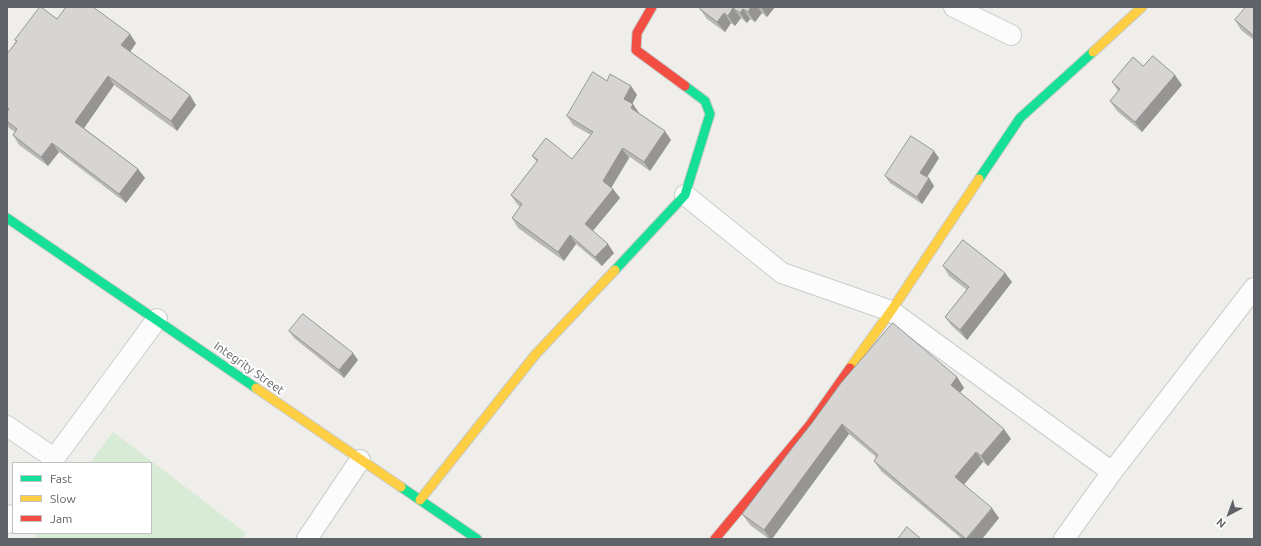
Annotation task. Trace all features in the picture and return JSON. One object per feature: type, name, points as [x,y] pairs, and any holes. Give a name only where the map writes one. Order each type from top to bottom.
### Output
[{"type":"street","points":[[420,500],[535,355],[685,195],[710,114],[705,100],[636,50],[636,33],[652,7]]},
{"type":"street","points":[[954,7],[1011,35]]},
{"type":"street","points":[[715,539],[809,426],[890,310],[1020,118],[1142,7]]},
{"type":"street","points":[[685,195],[782,273],[890,310],[1112,472]]},
{"type":"street","name":"Integrity Street","points":[[7,218],[477,539]]},
{"type":"street","points":[[1064,539],[1112,472],[1254,288]]},
{"type":"street","points":[[7,426],[52,460],[157,319]]},
{"type":"street","points":[[307,539],[360,460]]},
{"type":"green space","points":[[113,432],[246,533],[242,539],[33,539],[37,534],[152,534],[152,462],[91,462]]},
{"type":"building","points":[[40,7],[57,19],[66,7],[93,7],[130,34],[121,45],[190,95],[171,121],[108,76],[75,122],[138,169],[119,194],[52,143],[41,157],[13,135],[17,129],[7,121],[7,112],[9,109],[7,107],[7,54],[17,41],[15,40]]},
{"type":"building","points":[[702,7],[751,7],[748,12],[743,9],[740,13],[733,8],[728,16],[724,13],[717,22],[700,9]]},
{"type":"building","points":[[1246,7],[1254,7],[1254,36],[1235,20]]},
{"type":"building","points":[[1153,56],[1175,75],[1135,122],[1110,101],[1120,89],[1112,82],[1133,57],[1143,66]]},
{"type":"building","points":[[593,72],[607,81],[610,74],[631,86],[624,99],[633,104],[631,108],[665,131],[644,162],[623,148],[603,181],[613,189],[585,224],[608,244],[595,257],[570,235],[558,252],[512,218],[522,204],[511,195],[538,160],[532,156],[546,138],[572,159],[593,132],[567,116]]},
{"type":"building","points":[[911,136],[934,151],[920,173],[929,178],[917,197],[885,176]]},
{"type":"building","points":[[963,240],[1005,273],[960,330],[945,317],[969,287],[943,266]]},
{"type":"building","points":[[303,314],[353,353],[339,370],[289,331]]},
{"type":"building","points":[[893,323],[957,377],[951,385],[1004,429],[981,456],[976,452],[955,477],[992,508],[966,539],[874,461],[878,455],[842,424],[764,530],[742,514],[841,383]]},
{"type":"building","points":[[907,527],[921,539],[898,539]]},
{"type":"traffic: fast","points":[[979,179],[1020,118],[1093,52]]},
{"type":"traffic: fast","points":[[615,270],[685,195],[710,114],[705,101],[685,86]]},
{"type":"traffic: fast","points":[[7,218],[256,388]]},
{"type":"traffic: fast","points":[[401,487],[477,539]]},
{"type":"traffic: slow","points":[[1093,52],[1142,7]]},
{"type":"traffic: slow","points":[[850,368],[891,311],[979,179]]},
{"type":"traffic: slow","points":[[420,500],[535,355],[615,270]]},
{"type":"traffic: slow","points":[[256,388],[401,487]]},
{"type":"traffic: jam","points":[[652,7],[637,33],[636,50],[685,86]]},
{"type":"traffic: jam","points":[[715,539],[809,426],[850,368]]}]
